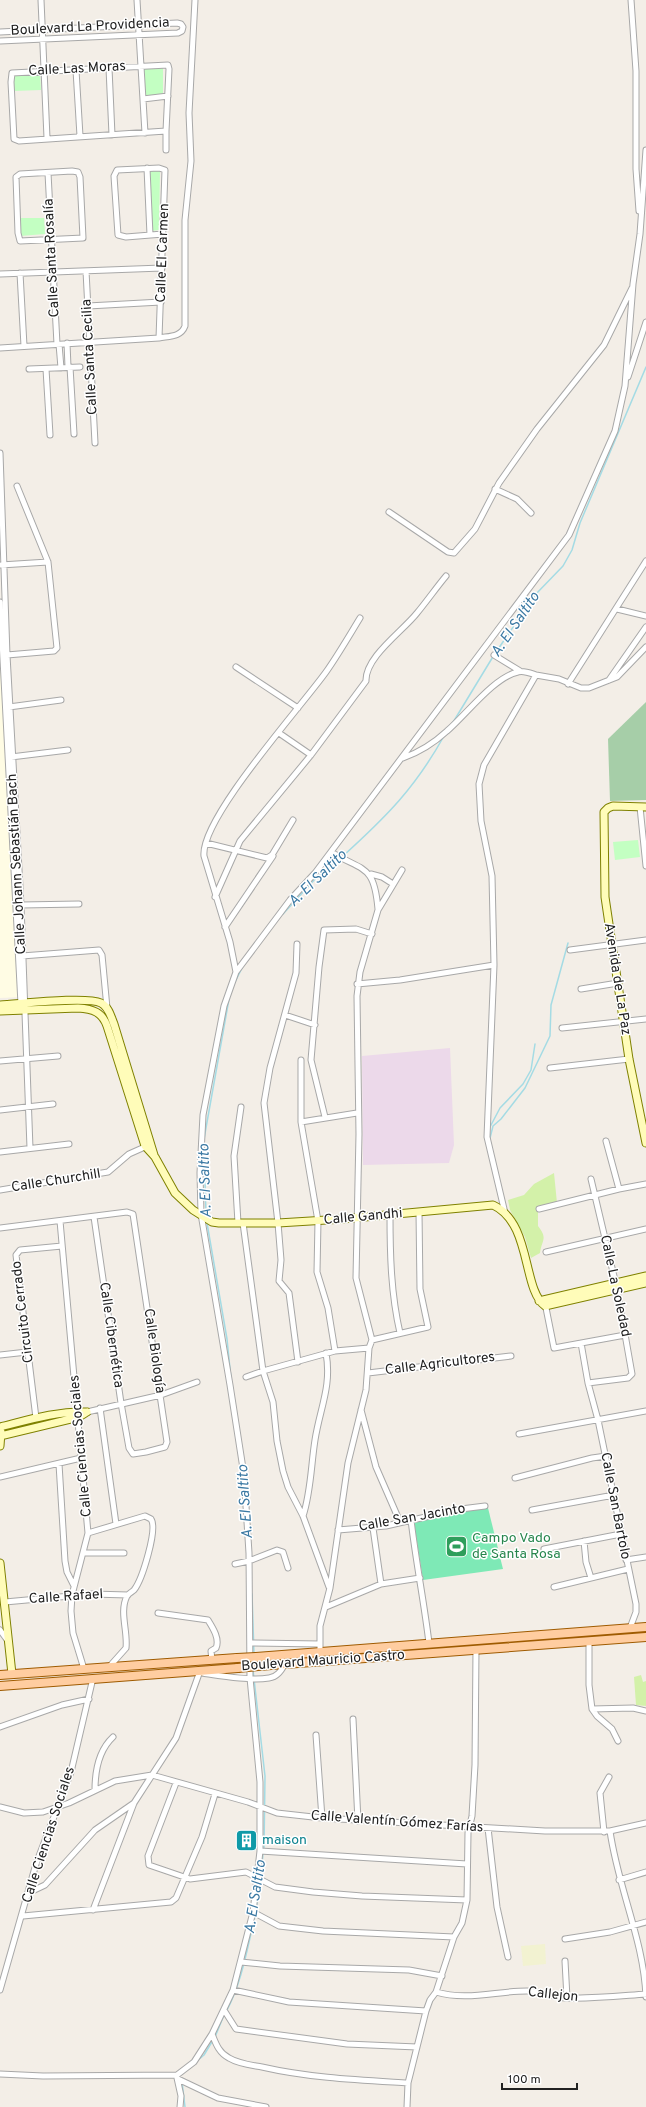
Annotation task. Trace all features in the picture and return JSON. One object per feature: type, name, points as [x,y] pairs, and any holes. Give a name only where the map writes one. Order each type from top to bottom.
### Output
[{"type":"main road","name":"Avenida de La Paz","points":[[643,807],[613,806],[604,812],[605,897],[611,945],[629,1059],[643,1115],[646,1143]]},
{"type":"main road","name":"Calle Gandhi","points":[[0,1011],[24,1006],[84,1000],[101,1003],[107,1008],[112,1020],[149,1145]]},
{"type":"main road","name":"Calle Gandhi","points":[[0,1005],[91,1009],[100,1014],[107,1026],[149,1145],[155,1157],[175,1193],[184,1203],[212,1222],[219,1224],[318,1221],[488,1204],[497,1206],[505,1213]]},
{"type":"main road","points":[[505,1213],[522,1244],[535,1295],[543,1302],[616,1286],[646,1276]]},
{"type":"main road","points":[[616,1286],[646,1283]]},
{"type":"main road","points":[[0,1436],[87,1412]]},
{"type":"main road","points":[[0,1446],[0,1427],[36,1418],[78,1414]]},
{"type":"main road","points":[[0,1563],[12,1674]]},
{"type":"main road","name":"Boulevard Mauricio Castro","points":[[0,1675],[237,1658],[320,1647],[429,1643],[646,1627]]},
{"type":"main road","name":"Boulevard Mauricio Castro","points":[[0,1686],[646,1637]]},
{"type":"street","points":[[41,0],[47,138]]},
{"type":"street","points":[[137,0],[145,133]]},
{"type":"street","points":[[0,348],[159,338],[179,335],[183,332],[185,326],[185,220],[190,161],[189,112],[195,0]]},
{"type":"street","points":[[631,0],[636,71],[636,169],[640,234]]},
{"type":"street","name":"Boulevard La Providencia","points":[[0,32],[179,23],[183,27],[182,31],[178,33],[0,41]]},
{"type":"street","name":"Calle Las Moras","points":[[168,66],[168,128],[166,131],[19,141],[14,139],[11,82],[11,75],[13,73],[109,68],[168,66]]},
{"type":"street","points":[[109,68],[112,135]]},
{"type":"street","points":[[76,70],[80,136]]},
{"type":"street","points":[[143,99],[168,96]]},
{"type":"street","points":[[166,131],[166,150]]},
{"type":"street","points":[[625,386],[633,284],[640,234],[646,150]]},
{"type":"street","points":[[150,235],[147,168],[122,169],[116,171],[116,212],[119,236],[150,235],[163,234]]},
{"type":"street","name":"Calle El Carmen","points":[[147,168],[164,168],[165,174],[159,338]]},
{"type":"street","points":[[72,171],[79,173],[83,236],[80,239],[50,241],[23,242],[19,240],[15,182],[16,177],[20,174],[72,171]]},
{"type":"street","name":"Calle Santa Rosalía","points":[[48,173],[52,272],[61,368]]},
{"type":"street","points":[[0,274],[162,268]]},
{"type":"street","name":"Calle Santa Cecilia","points":[[86,271],[94,443]]},
{"type":"street","points":[[20,273],[24,346]]},
{"type":"street","points":[[389,512],[451,554],[454,553],[475,529],[496,489],[537,429],[604,345],[633,284]]},
{"type":"street","points":[[88,306],[161,302]]},
{"type":"street","points":[[177,2077],[194,2062],[212,2034],[233,1990],[242,1962],[253,1912],[260,1852],[260,1782],[250,1678],[249,1561],[244,1475],[200,1214],[200,1173],[203,1115],[224,1006],[236,972],[285,906],[302,885],[315,873],[569,535],[615,431],[625,386],[646,322]]},
{"type":"street","points":[[67,343],[74,434]]},
{"type":"street","points":[[29,370],[80,367]]},
{"type":"street","points":[[46,368],[50,435]]},
{"type":"street","name":"Calle Johann Sebastián Bach","points":[[0,453],[2,471],[2,565],[11,757],[21,905],[24,1006]]},
{"type":"street","points":[[7,655],[57,650],[48,562],[17,486]]},
{"type":"street","points":[[496,489],[517,499],[530,513]]},
{"type":"street","points":[[568,684],[617,609],[646,561]]},
{"type":"street","points":[[2,565],[48,562]]},
{"type":"street","points":[[215,897],[235,851],[244,836],[311,755],[366,681],[366,673],[380,652],[417,614],[446,576]]},
{"type":"street","name":"Calle Johann Sebastián Bach","points":[[0,602],[24,1006]]},
{"type":"street","points":[[617,609],[646,616]]},
{"type":"street","points":[[236,972],[225,927],[204,856],[206,843],[229,800],[279,732],[326,672],[360,618]]},
{"type":"street","points":[[609,681],[646,627]]},
{"type":"street","points":[[494,655],[520,671],[559,679],[568,684],[585,688],[609,681],[621,675],[646,647]]},
{"type":"street","points":[[236,667],[298,708]]},
{"type":"street","points":[[402,758],[420,752],[448,730],[487,690],[509,675],[520,671]]},
{"type":"street","points":[[505,1213],[487,1137],[494,965],[492,876],[481,821],[479,779],[484,765],[536,674]]},
{"type":"street","points":[[9,707],[61,700]]},
{"type":"street","points":[[279,732],[311,755]]},
{"type":"street","points":[[11,757],[68,750]]},
{"type":"street","points":[[643,807],[646,866]]},
{"type":"street","points":[[206,843],[267,858],[272,855],[293,820]]},
{"type":"street","points":[[225,927],[278,849]]},
{"type":"street","points":[[330,852],[360,866],[371,874],[382,877],[393,884]]},
{"type":"street","points":[[250,1643],[320,1647],[320,1626],[330,1588],[348,1463],[361,1409],[368,1373],[369,1348],[372,1340],[356,1278],[358,984],[378,910],[402,870]]},
{"type":"street","points":[[371,874],[376,890],[378,910]]},
{"type":"street","points":[[21,905],[79,904]]},
{"type":"street","points":[[325,1118],[311,1060],[315,1025],[318,967],[324,930],[356,929],[372,934]]},
{"type":"street","points":[[570,950],[646,940]]},
{"type":"street","points":[[298,944],[296,973],[270,1068],[264,1103],[278,1223],[281,1260],[279,1281],[289,1293],[298,1362]]},
{"type":"street","points":[[22,956],[99,950],[102,955],[107,1008]]},
{"type":"street","points":[[358,984],[400,980],[494,965]]},
{"type":"street","points":[[581,989],[618,983]]},
{"type":"street","points":[[24,1006],[30,1148]]},
{"type":"street","points":[[285,1015],[315,1025]]},
{"type":"street","points":[[562,1028],[646,1019]]},
{"type":"street","points":[[0,1061],[58,1056]]},
{"type":"street","points":[[550,1068],[629,1059]]},
{"type":"street","points":[[301,1060],[301,1122],[318,1221],[317,1272],[328,1308],[335,1351]]},
{"type":"street","points":[[0,1110],[53,1104]]},
{"type":"street","points":[[240,1107],[234,1156],[240,1223],[263,1371],[273,1402],[276,1441],[288,1487],[303,1516],[330,1588]]},
{"type":"street","points":[[301,1122],[357,1113]]},
{"type":"street","points":[[606,1141],[619,1188]]},
{"type":"street","points":[[0,1152],[69,1144]]},
{"type":"street","name":"Calle Churchill","points":[[0,1190],[108,1172],[129,1154],[149,1145]]},
{"type":"street","name":"Calle La Soledad","points":[[588,1384],[631,1376],[616,1286],[596,1195],[591,1179]]},
{"type":"street","points":[[539,1209],[619,1188],[646,1184]]},
{"type":"street","name":"Calle Biología","points":[[94,1217],[130,1212],[134,1214],[135,1220],[167,1445],[146,1452],[131,1453]]},
{"type":"street","points":[[372,1340],[428,1327],[420,1289],[419,1212]]},
{"type":"street","points":[[390,1214],[390,1276],[394,1308],[400,1333]]},
{"type":"street","points":[[0,1228],[94,1217]]},
{"type":"street","name":"Calle Cibernética","points":[[94,1217],[121,1403],[131,1453]]},
{"type":"street","name":"Calle Ciencias Sociales","points":[[60,1221],[88,1533],[72,1595],[71,1611],[73,1633],[84,1669]]},
{"type":"street","points":[[546,1252],[646,1229]]},
{"type":"street","name":"Circuito Cerrado","points":[[36,1418],[27,1352],[17,1253],[23,1250],[62,1246]]},
{"type":"street","points":[[543,1302],[554,1348],[625,1335]]},
{"type":"street","name":"Calle San Bartolo","points":[[581,1343],[588,1384],[606,1456],[636,1609],[630,1628]]},
{"type":"street","points":[[246,1377],[326,1353],[369,1348]]},
{"type":"street","points":[[0,1355],[27,1352]]},
{"type":"street","points":[[303,1516],[308,1500],[315,1438],[328,1383],[326,1353]]},
{"type":"street","name":"Calle Agricultores","points":[[368,1373],[511,1356]]},
{"type":"street","points":[[87,1412],[161,1395],[197,1382]]},
{"type":"street","points":[[100,1408],[116,1524]]},
{"type":"street","points":[[361,1409],[374,1459],[400,1522]]},
{"type":"street","points":[[519,1434],[646,1411]]},
{"type":"street","points":[[515,1478],[592,1458],[606,1456]]},
{"type":"street","points":[[0,1477],[81,1458]]},
{"type":"street","points":[[59,1464],[66,1567],[74,1586]]},
{"type":"street","points":[[532,1510],[614,1495]]},
{"type":"street","name":"Calle San Jacinto","points":[[338,1530],[373,1528],[461,1508],[485,1506]]},
{"type":"street","points":[[88,1533],[145,1516],[151,1519],[153,1526],[152,1542],[146,1559],[135,1589],[128,1595],[124,1616],[126,1648],[108,1667]]},
{"type":"street","points":[[411,1520],[429,1643]]},
{"type":"street","points":[[373,1528],[382,1584]]},
{"type":"street","points":[[544,1549],[621,1534]]},
{"type":"street","points":[[584,1541],[586,1562],[591,1578]]},
{"type":"street","points":[[235,1564],[249,1561],[280,1550],[285,1555],[288,1568]]},
{"type":"street","points":[[84,1553],[124,1553]]},
{"type":"street","points":[[626,1560],[646,1556]]},
{"type":"street","points":[[554,1587],[628,1569]]},
{"type":"street","points":[[326,1607],[382,1584],[420,1578]]},
{"type":"street","name":"Calle Rafael","points":[[5,1602],[106,1593],[128,1595]]},
{"type":"street","points":[[158,1613],[208,1620],[216,1634],[217,1644],[216,1648],[211,1650],[212,1660]]},
{"type":"street","points":[[0,1630],[9,1642]]},
{"type":"street","points":[[589,1641],[589,1685],[592,1709],[597,1716],[612,1729],[618,1741]]},
{"type":"street","points":[[407,2107],[408,2083],[426,2011],[430,2000],[436,1992],[454,1937],[462,1923],[467,1900],[469,1826],[475,1765],[476,1649]]},
{"type":"street","points":[[93,1910],[134,1803],[176,1738],[200,1672],[250,1678],[269,1678],[280,1672],[285,1664]]},
{"type":"street","name":"Calle Ciencias Sociales","points":[[0,1990],[36,1864],[59,1807],[72,1766],[93,1678]]},
{"type":"street","points":[[0,1727],[62,1705],[89,1699]]},
{"type":"street","points":[[592,1709],[633,1708],[646,1711]]},
{"type":"street","points":[[353,1719],[358,1821]]},
{"type":"street","points":[[316,1735],[322,1818]]},
{"type":"street","points":[[95,1790],[95,1772],[99,1757],[113,1737]]},
{"type":"street","points":[[0,1808],[35,1813],[59,1807],[123,1779],[152,1775]]},
{"type":"street","name":"Calle Valentín Gómez Farías","points":[[152,1775],[260,1806],[277,1813],[322,1818],[539,1831],[604,1832],[646,1823]]},
{"type":"street","points":[[604,1832],[600,1793],[609,1777]]},
{"type":"street","points":[[176,1782],[147,1860],[149,1865],[183,1878],[203,1878],[239,1872],[258,1877],[275,1887],[313,1892],[362,1896],[467,1900]]},
{"type":"street","points":[[22,1916],[172,1902],[176,1898],[183,1878],[202,1837],[215,1794]]},
{"type":"street","points":[[28,1893],[41,1889],[95,1830],[134,1803]]},
{"type":"street","points":[[488,1828],[498,1914],[508,1957]]},
{"type":"street","points":[[610,1831],[619,1880],[643,1967],[646,1997]]},
{"type":"street","points":[[260,1852],[467,1864]]},
{"type":"street","points":[[619,1880],[646,1872]]},
{"type":"street","points":[[253,1912],[279,1926],[322,1931],[454,1937]]},
{"type":"street","points":[[565,1939],[632,1927],[646,1922]]},
{"type":"street","points":[[566,1961],[567,1998]]},
{"type":"street","points":[[242,1962],[293,1967],[409,1970],[442,1976]]},
{"type":"street","points":[[233,1990],[288,2002],[426,2011]]},
{"type":"street","name":"Callejon","points":[[436,1992],[447,1995],[467,1996],[530,1991],[548,1996],[567,1998],[599,1998],[646,1992]]},
{"type":"street","points":[[224,2010],[236,2029],[347,2044],[418,2047]]},
{"type":"street","points":[[212,2034],[218,2048],[228,2058],[239,2062],[282,2072],[329,2078],[408,2083]]},
{"type":"street","points":[[0,2074],[43,2076],[177,2077],[218,2098],[266,2107]]},
{"type":"street","points":[[177,2077],[182,2096],[180,2107]]},
{"type":"shaded area","points":[[0,605],[20,997],[0,998]]},
{"type":"shaded area","points":[[450,1048],[454,1145],[449,1163],[363,1165],[362,1056]]},
{"type":"green space","points":[[163,68],[163,95],[144,97],[142,69]]},
{"type":"green space","points":[[40,74],[41,90],[14,91],[13,75]]},
{"type":"green space","points":[[150,171],[160,171],[159,230],[151,231]]},
{"type":"green space","points":[[19,218],[44,218],[45,234],[20,236]]},
{"type":"green space","points":[[646,702],[646,800],[610,801],[608,739]]},
{"type":"green space","points":[[638,840],[640,857],[615,860],[613,842]]},
{"type":"green space","points":[[554,1173],[557,1203],[538,1206],[538,1226],[544,1239],[540,1253],[531,1258],[525,1237],[510,1210],[508,1200],[524,1195],[534,1184]]},
{"type":"green space","name":"Campo Vado de Santa Rosa","points":[[488,1508],[503,1569],[423,1580],[414,1523],[456,1513]]},
{"type":"green space","points":[[641,1675],[643,1682],[646,1681],[646,1706],[636,1705],[634,1677]]},
{"type":"green space","points":[[545,1944],[546,1964],[523,1966],[521,1946]]},
{"type":"waterway","name":"A. El Saltito","points":[[452,724],[494,655],[535,595],[563,566],[572,550],[580,523],[646,367]]},
{"type":"waterway","name":"A. El Saltito","points":[[343,856],[387,814],[411,786],[444,736]]},
{"type":"waterway","name":"A. El Saltito","points":[[283,914],[316,878],[340,859]]},
{"type":"waterway","points":[[490,1138],[493,1126],[501,1119],[525,1088],[550,1036],[551,1005],[568,943]]},
{"type":"waterway","name":"A. El Saltito","points":[[234,984],[243,966]]},
{"type":"waterway","name":"A. El Saltito","points":[[204,1139],[229,999]]},
{"type":"waterway","points":[[490,1127],[500,1108],[523,1084],[531,1070],[535,1044]]},
{"type":"waterway","name":"A. El Saltito","points":[[204,1147],[206,1215]]},
{"type":"waterway","name":"A. El Saltito","points":[[207,1223],[227,1339],[231,1379]]},
{"type":"waterway","name":"A. El Saltito","points":[[252,1594],[254,1654]]},
{"type":"waterway","name":"A. El Saltito","points":[[253,1670],[265,1776],[264,1849]]},
{"type":"waterway","name":"A. El Saltito","points":[[255,1912],[260,1890],[263,1853]]},
{"type":"waterway","name":"A. El Saltito","points":[[226,2012],[232,2001],[240,1977],[255,1916]]},
{"type":"waterway","name":"A. El Saltito","points":[[215,2037],[224,2015]]},
{"type":"waterway","name":"A. El Saltito","points":[[197,2061],[204,2055],[213,2040]]},
{"type":"waterway","name":"A. El Saltito","points":[[182,2082],[185,2107]]},
{"type":"place","name":"Campo Vado de Santa Rosa","points":[[457,1546]]},
{"type":"place","name":"maison","points":[[247,1840]]}]
